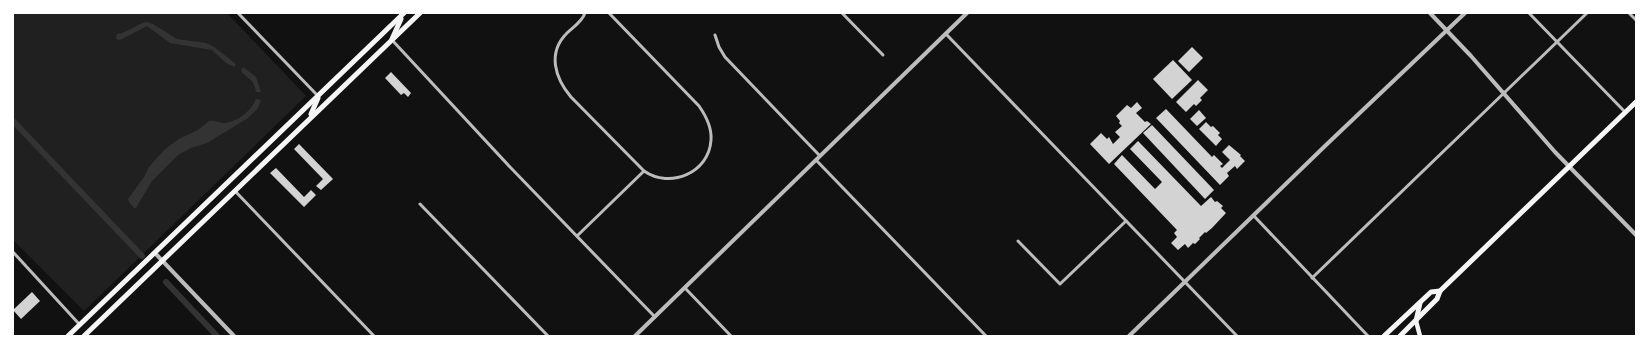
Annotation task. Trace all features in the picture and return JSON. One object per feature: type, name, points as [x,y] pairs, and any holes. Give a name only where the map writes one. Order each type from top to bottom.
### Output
[{"type":"main road","points":[[84,336],[420,13]]},
{"type":"main road","points":[[68,336],[404,14]]},
{"type":"main road","points":[[392,40],[404,14]]},
{"type":"main road","points":[[306,122],[314,111],[318,96]]},
{"type":"main road","points":[[1400,336],[1437,299],[1440,291],[1636,102]]},
{"type":"main road","points":[[1384,336],[1431,292],[1440,291]]},
{"type":"main road","points":[[1420,302],[1416,321],[1420,336]]},
{"type":"street","points":[[238,13],[318,96]]},
{"type":"street","points":[[585,13],[579,23],[562,38],[558,46],[555,62],[558,79],[571,97],[644,171],[654,177],[667,179],[679,178],[691,173],[701,165],[706,158],[711,145],[711,132],[706,118],[699,106],[609,13]]},
{"type":"street","points":[[842,13],[883,56]]},
{"type":"street","points":[[635,336],[967,13]]},
{"type":"street","points":[[1430,13],[1569,166],[1636,235]]},
{"type":"street","points":[[1129,336],[1465,13]]},
{"type":"street","points":[[1529,13],[1625,112]]},
{"type":"street","points":[[1312,278],[1587,13]]},
{"type":"street","points":[[1629,13],[1636,20]]},
{"type":"street","points":[[946,34],[1237,336]]},
{"type":"street","points":[[714,35],[726,57],[820,156]]},
{"type":"street","points":[[392,40],[431,84],[655,317]]},
{"type":"street","points":[[816,160],[986,336]]},
{"type":"street","points":[[577,236],[644,171]]},
{"type":"street","points":[[235,192],[374,336]]},
{"type":"street","points":[[420,204],[548,336]]},
{"type":"street","points":[[1254,216],[1368,336]]},
{"type":"street","points":[[1018,241],[1060,284],[1126,220]]},
{"type":"street","points":[[1632,231],[1636,228]]},
{"type":"street","points":[[13,252],[80,325]]},
{"type":"street","points":[[155,253],[234,336]]},
{"type":"street","points":[[685,288],[731,336]]},
{"type":"shaded area","points":[[13,13],[227,13],[306,96],[84,311],[13,240]]},
{"type":"shaded area","points":[[147,22],[153,24],[177,39],[206,43],[214,47],[236,64],[234,67],[226,63],[212,50],[170,43],[147,26],[120,40],[116,39],[117,34]]},
{"type":"shaded area","points":[[243,67],[256,77],[261,92],[256,92],[254,84],[241,71]]},
{"type":"shaded area","points":[[256,99],[261,100],[258,108],[248,118],[207,143],[191,148],[178,155],[152,181],[136,208],[134,208],[128,199],[144,177],[149,167],[165,149],[179,139],[198,130],[209,121],[224,123],[234,121],[251,108]]},
{"type":"building","points":[[1192,47],[1203,58],[1189,72],[1178,61]]},
{"type":"building","points":[[1173,60],[1192,80],[1172,99],[1153,79]]},
{"type":"building","points":[[391,72],[411,93],[408,97],[404,93],[401,95],[385,78]]},
{"type":"building","points":[[1198,80],[1208,90],[1200,98],[1202,100],[1196,106],[1194,104],[1186,112],[1176,102]]},
{"type":"building","points":[[1137,102],[1142,108],[1136,113],[1145,122],[1147,121],[1151,124],[1109,164],[1090,144],[1101,133],[1107,139],[1109,137],[1113,144],[1120,137],[1115,132],[1122,126],[1116,116],[1127,105],[1131,108]]},
{"type":"building","points":[[1166,109],[1212,157],[1214,155],[1223,164],[1220,166],[1222,168],[1230,160],[1222,152],[1229,145],[1241,155],[1240,156],[1245,161],[1237,169],[1235,166],[1227,173],[1229,176],[1220,185],[1156,118]]},
{"type":"building","points":[[1199,110],[1206,118],[1197,126],[1190,119]]},
{"type":"building","points":[[1206,122],[1220,133],[1218,135],[1222,139],[1216,146],[1199,129]]},
{"type":"building","points":[[1152,125],[1214,190],[1205,199],[1143,133]]},
{"type":"building","points":[[1138,141],[1201,206],[1211,197],[1215,202],[1217,201],[1223,206],[1221,208],[1226,213],[1212,228],[1199,238],[1200,239],[1195,244],[1193,243],[1188,248],[1185,244],[1178,250],[1171,243],[1177,237],[1174,233],[1177,230],[1114,164],[1122,155],[1155,189],[1162,182],[1130,149]]},
{"type":"building","points":[[299,144],[333,179],[321,190],[316,186],[323,179],[294,149]]},
{"type":"building","points":[[276,168],[304,197],[311,190],[316,195],[304,207],[270,173]]},
{"type":"building","points":[[32,292],[40,301],[21,319],[13,310]]},
{"type":"waterway","points":[[13,121],[142,256]]},
{"type":"waterway","points":[[166,282],[217,336]]}]
